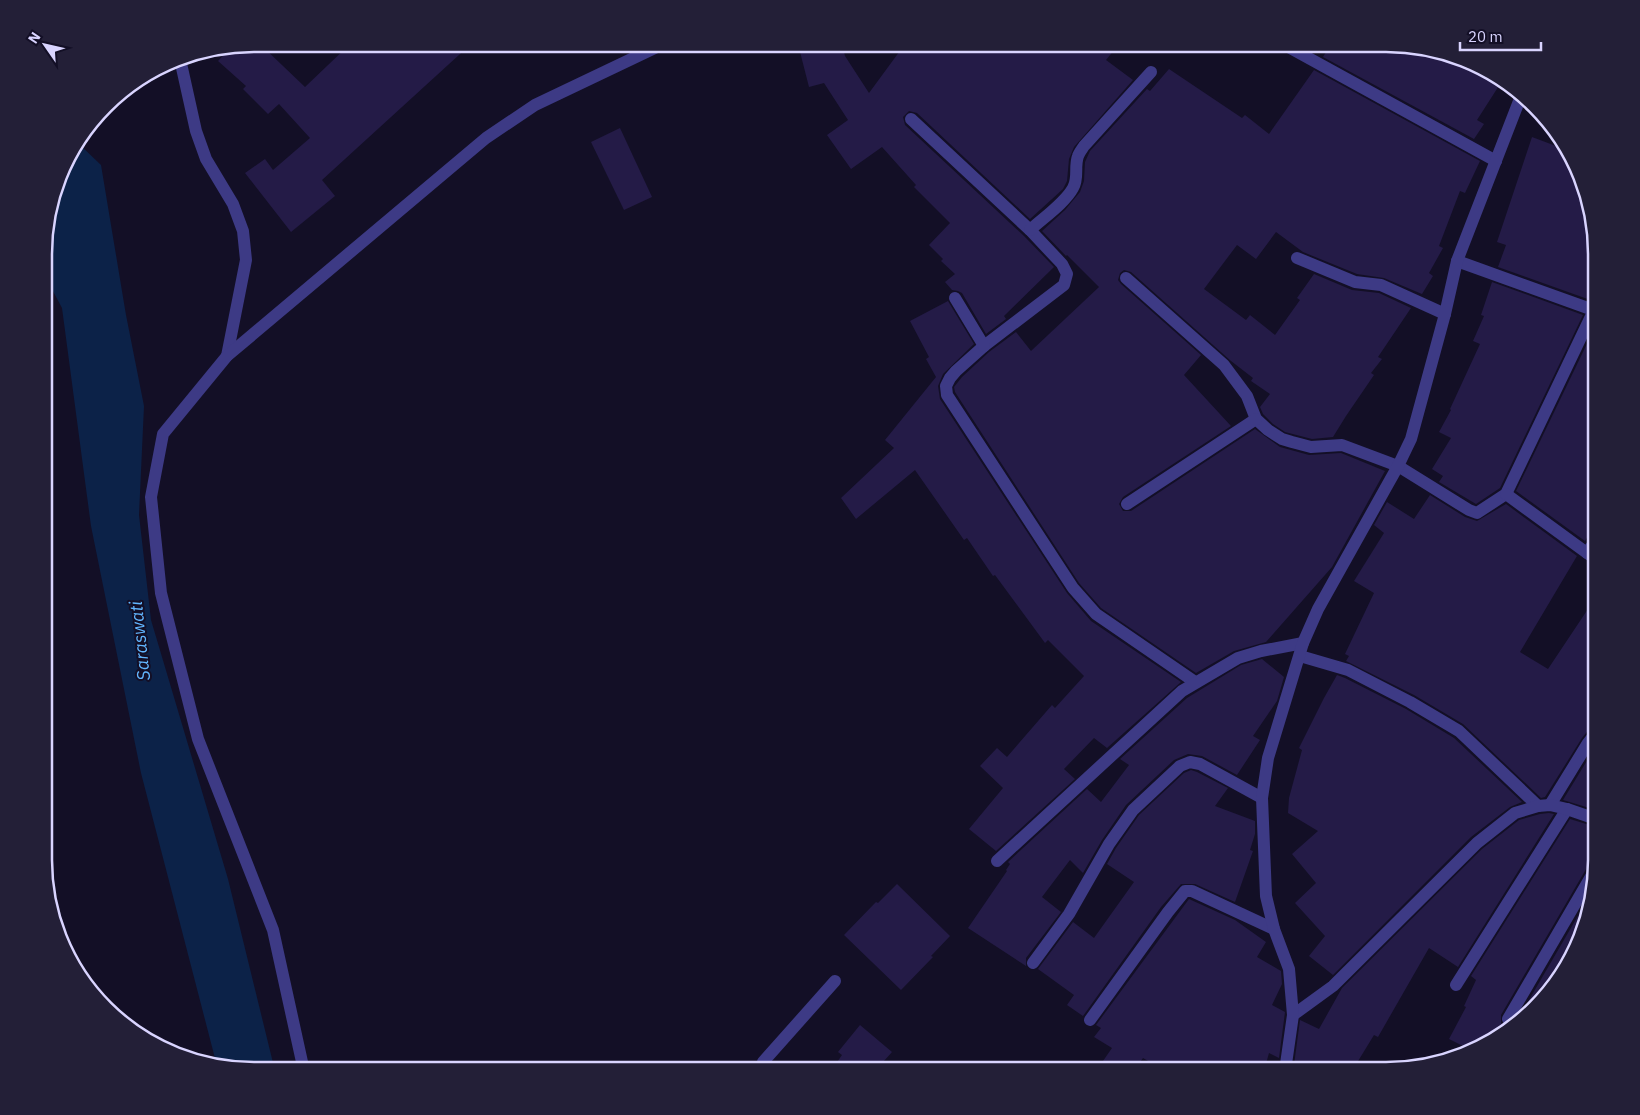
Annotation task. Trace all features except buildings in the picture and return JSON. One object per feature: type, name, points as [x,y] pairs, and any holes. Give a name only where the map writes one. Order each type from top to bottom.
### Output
[{"type":"street","points":[[302,1062],[273,930],[198,739],[161,593],[151,497],[163,434],[227,356],[486,138],[535,105],[646,52]]},
{"type":"street","points":[[1298,52],[1496,161]]},
{"type":"street","points":[[182,66],[196,131],[206,159],[233,204],[243,231],[246,260],[227,356]]},
{"type":"street","points":[[1030,230],[1066,197],[1073,188],[1076,179],[1078,157],[1084,146],[1151,72]]},
{"type":"street","points":[[1286,1062],[1292,1015],[1289,969],[1274,930],[1266,896],[1262,798],[1268,758],[1302,650],[1318,609],[1412,439],[1457,261],[1518,103]]},
{"type":"street","points":[[911,119],[1030,230],[1062,264],[1067,274],[1064,284],[984,346],[950,378],[946,386],[947,395],[1083,601],[1096,614],[1195,682]]},
{"type":"street","points":[[1297,258],[1355,282],[1381,285],[1445,314]]},
{"type":"street","points":[[1457,261],[1588,308]]},
{"type":"street","points":[[1126,278],[1224,365],[1246,396],[1256,419],[1282,439],[1311,447],[1342,446],[1398,466],[1469,510],[1477,513],[1506,494],[1588,324]]},
{"type":"street","points":[[955,298],[984,346]]},
{"type":"street","points":[[1127,504],[1256,419]]},
{"type":"street","points":[[1506,494],[1588,554]]},
{"type":"street","points":[[997,861],[1182,691],[1238,658],[1262,651],[1302,650],[1348,670],[1410,702],[1459,731],[1544,806]]},
{"type":"street","points":[[1544,806],[1588,742]]},
{"type":"street","points":[[1033,963],[1069,914],[1109,844],[1133,810],[1180,766],[1190,762],[1200,764],[1262,798]]},
{"type":"street","points":[[1292,1015],[1333,986],[1477,843],[1515,813],[1544,806],[1567,809],[1588,816]]},
{"type":"street","points":[[1456,985],[1567,809]]},
{"type":"street","points":[[1508,1019],[1586,885]]},
{"type":"street","points":[[1090,1020],[1185,891],[1192,892],[1274,930]]},
{"type":"street","points":[[763,1062],[834,981]]},
{"type":"water","name":"Saraswati","points":[[83,148],[101,165],[126,315],[144,406],[139,515],[151,620],[228,879],[273,1062],[241,1062],[215,1059],[141,773],[91,526],[62,308],[52,289],[54,228],[63,190],[73,165]]}]
